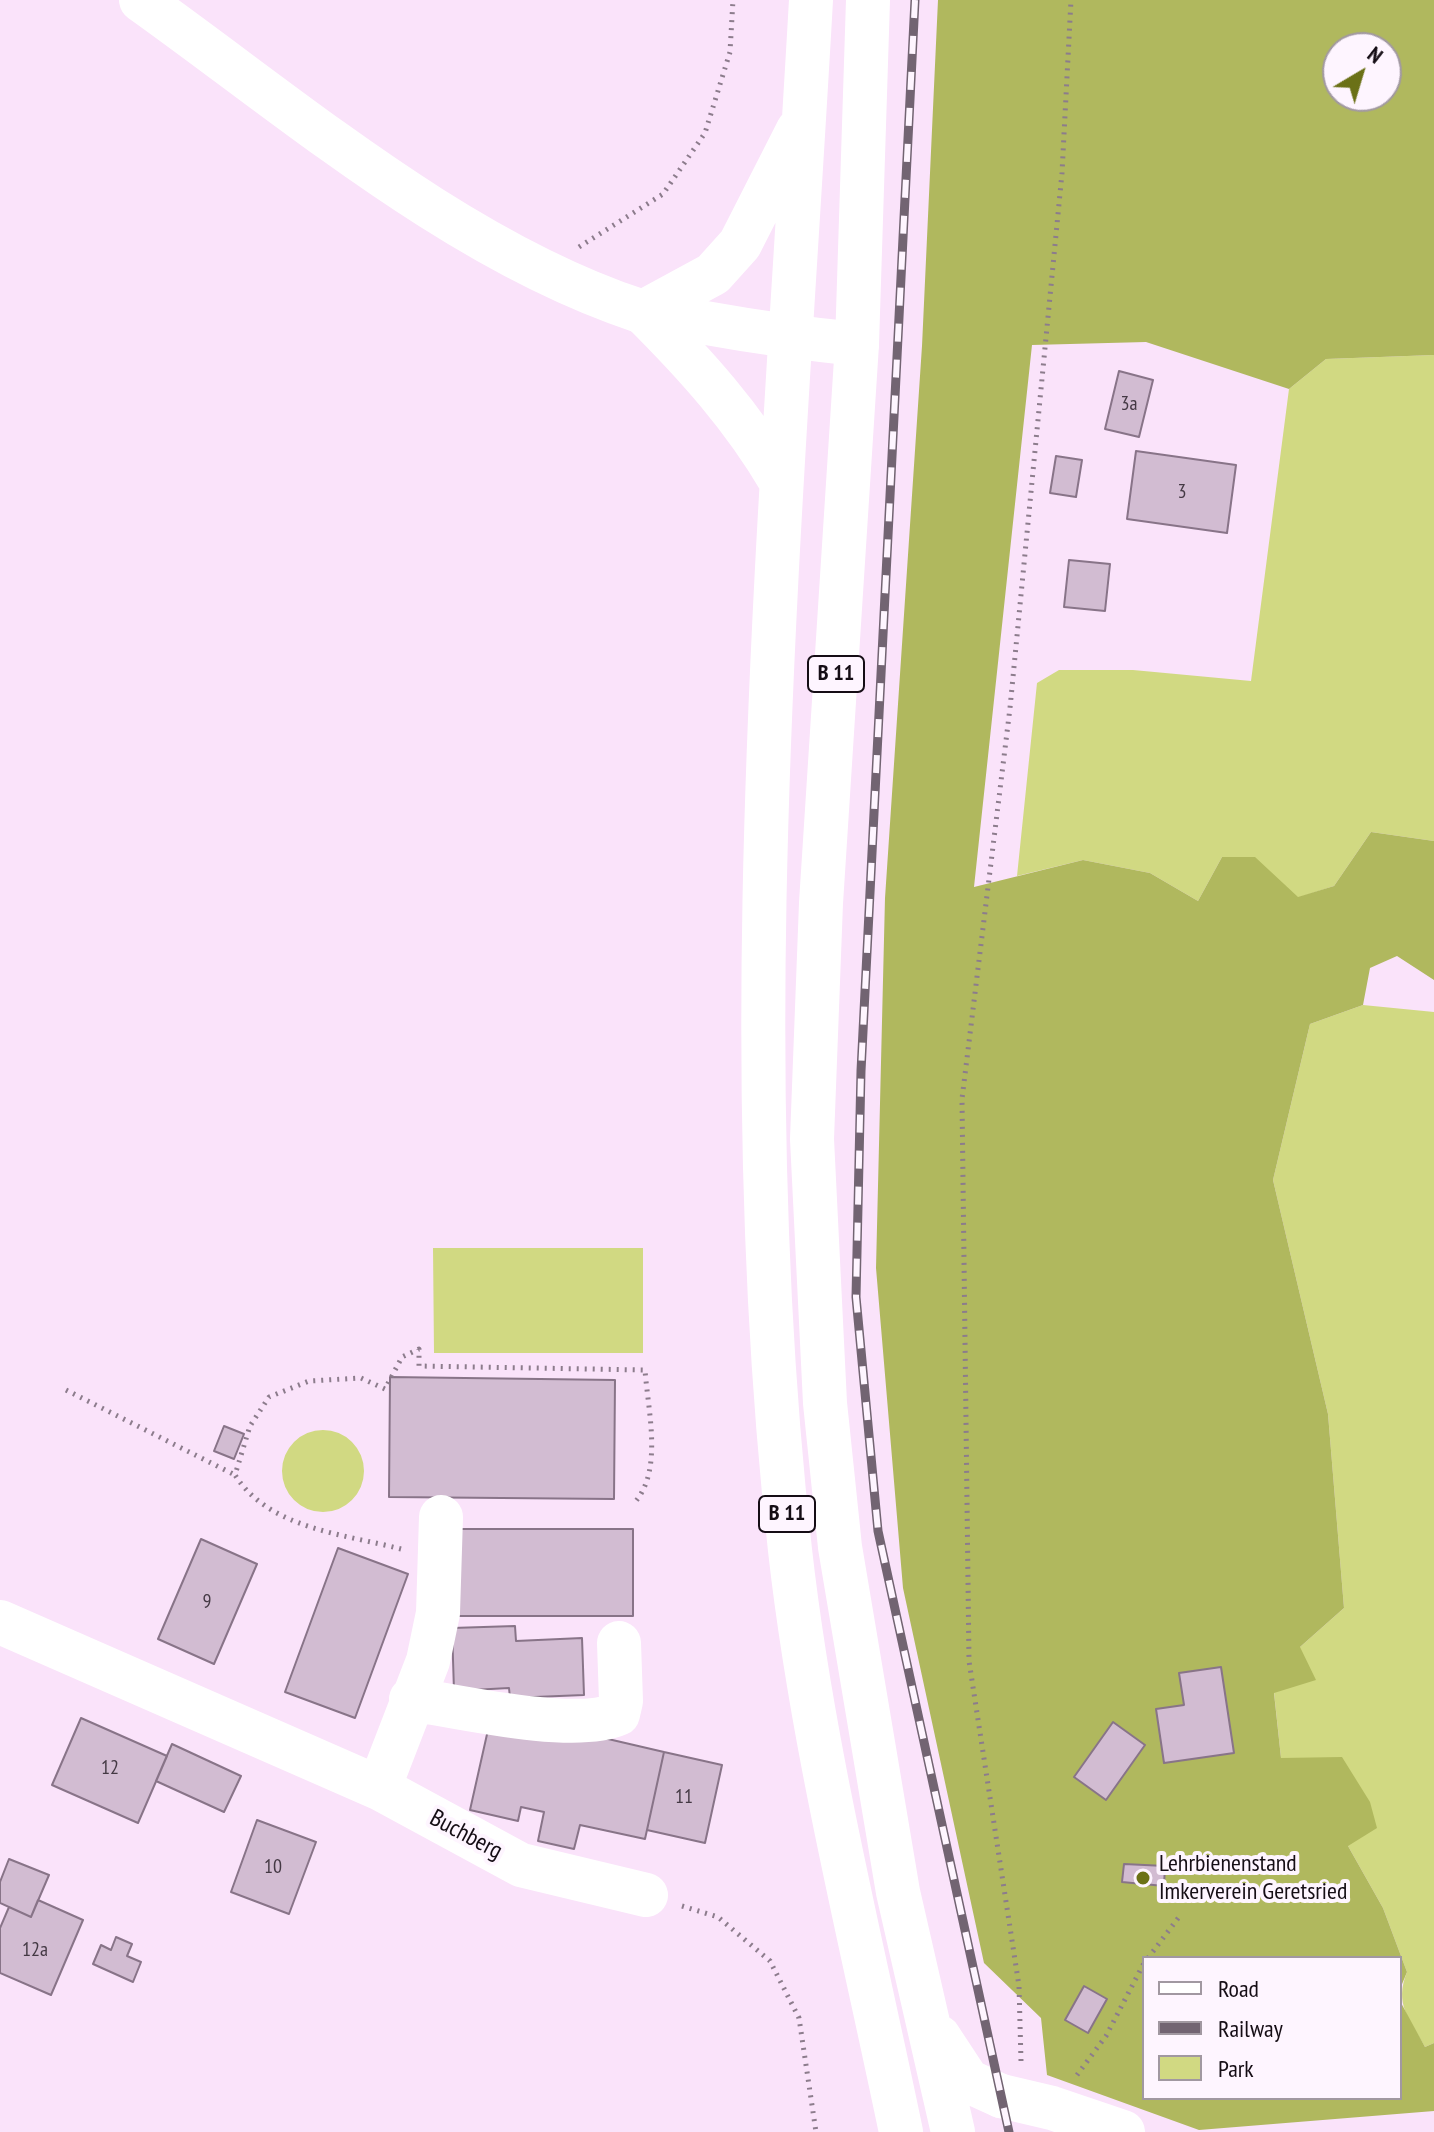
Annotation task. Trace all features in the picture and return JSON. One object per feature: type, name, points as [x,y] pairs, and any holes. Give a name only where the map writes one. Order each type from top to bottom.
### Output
[{"type":"main road","points":[[141,0],[469,233],[541,270],[643,312],[789,337],[857,344]]},
{"type":"main road","name":"B 11","points":[[811,0],[781,482],[763,871],[762,1133],[776,1398],[790,1553],[814,1708],[901,2132]]},
{"type":"main road","name":"B 11","points":[[868,0],[857,344],[821,903],[812,1139],[825,1403],[840,1547],[898,1892],[953,2132]]},
{"type":"main road","points":[[643,312],[713,274],[740,244],[805,117]]},
{"type":"main road","points":[[643,312],[704,372],[754,436],[781,482]]},
{"type":"main road","points":[[379,1788],[428,1661],[438,1613],[440,1538]]},
{"type":"main road","name":"Buchberg","points":[[0,1622],[379,1788],[521,1865],[646,1895]]},
{"type":"main road","points":[[411,1699],[516,1716],[603,1721],[618,1714],[621,1701],[619,1643]]},
{"type":"main road","points":[[928,2021],[968,2081],[1123,2132]]},
{"type":"main road","points":[[968,2132],[974,2113],[1027,2102]]},
{"type":"path","points":[[608,228],[663,194],[705,133],[730,52],[733,0]]},
{"type":"path","points":[[1071,0],[1062,173],[1010,708],[962,1099],[969,1661],[1019,1986],[1021,2068],[1027,2102],[1106,2036],[1142,1968]]},
{"type":"path","points":[[235,1475],[250,1426],[269,1397],[309,1381],[335,1379],[361,1378],[385,1389],[402,1357],[419,1349],[419,1366],[645,1370],[651,1449],[647,1488],[635,1502]]},
{"type":"path","points":[[66,1390],[235,1475],[248,1496],[289,1520],[440,1538]]},
{"type":"path","points":[[646,1895],[718,1917],[770,1961],[799,2018],[816,2132]]},
{"type":"path","points":[[1149,1956],[1179,1917]]},
{"type":"green space","points":[[938,0],[1434,0],[1434,355],[1326,359],[1289,389],[1146,342],[1032,345],[974,887],[1083,860],[1150,873],[1198,901],[1222,857],[1255,857],[1298,897],[1334,886],[1371,832],[1434,841],[1434,980],[1397,956],[1370,968],[1363,1005],[1310,1024],[1273,1180],[1328,1414],[1344,1608],[1300,1647],[1316,1680],[1274,1693],[1281,1758],[1342,1757],[1370,1802],[1377,1828],[1348,1846],[1383,1908],[1401,1956],[1142,1956],[1142,2100],[1402,2100],[1402,2005],[1425,2047],[1434,2043],[1434,2111],[1199,2130],[1047,2075],[1041,2018],[984,1963],[903,1588],[876,1268],[885,898],[922,346]]},
{"type":"green space","points":[[1434,355],[1434,841],[1371,832],[1334,886],[1297,898],[1222,857],[1198,901],[1150,873],[1083,860],[1017,876],[1037,683],[1059,670],[1133,670],[1251,681],[1289,389],[1326,359]]},
{"type":"green space","points":[[1363,1005],[1434,1012],[1434,2043],[1425,2047],[1405,2011],[1402,1993],[1407,1972],[1383,1908],[1348,1846],[1281,1758],[1274,1692],[1300,1647],[1344,1608],[1328,1414],[1273,1180],[1310,1024]]},
{"type":"green space","points":[[433,1248],[643,1248],[643,1353],[434,1353]]},
{"type":"green space","points":[[323,1430],[339,1433],[352,1442],[361,1455],[364,1471],[361,1487],[352,1500],[339,1509],[323,1512],[307,1509],[294,1500],[285,1487],[282,1471],[285,1455],[294,1442],[307,1433]]},
{"type":"green space","points":[[1402,1959],[1407,1972],[1402,1984]]},
{"type":"building","points":[[1119,371],[1153,380],[1139,437],[1105,429]]},
{"type":"building","points":[[1136,451],[1236,465],[1227,533],[1127,519]]},
{"type":"building","points":[[1056,456],[1082,460],[1076,497],[1050,493]]},
{"type":"building","points":[[1069,560],[1110,564],[1105,611],[1064,607]]},
{"type":"building","points":[[390,1377],[615,1380],[614,1499],[389,1497]]},
{"type":"building","points":[[224,1426],[244,1434],[234,1459],[214,1451]]},
{"type":"building","points":[[452,1529],[633,1529],[633,1616],[452,1616]]},
{"type":"building","points":[[201,1539],[257,1564],[214,1664],[158,1639]]},
{"type":"building","points":[[338,1548],[408,1574],[355,1718],[285,1692]]},
{"type":"building","points":[[515,1626],[516,1641],[582,1638],[584,1695],[510,1698],[509,1688],[454,1691],[452,1628]]},
{"type":"building","points":[[1221,1667],[1234,1753],[1164,1763],[1156,1709],[1184,1705],[1179,1673]]},
{"type":"building","points":[[492,1712],[664,1752],[645,1839],[580,1825],[574,1849],[538,1841],[544,1812],[521,1807],[518,1821],[470,1810]]},
{"type":"building","points":[[81,1718],[167,1756],[138,1823],[52,1785]]},
{"type":"building","points":[[1113,1722],[1145,1745],[1106,1800],[1074,1777]]},
{"type":"building","points":[[172,1744],[241,1776],[224,1812],[156,1781]]},
{"type":"building","points":[[664,1752],[722,1765],[705,1843],[647,1830]]},
{"type":"building","points":[[257,1820],[316,1842],[289,1914],[231,1892]]},
{"type":"building","points":[[9,1859],[49,1875],[31,1917],[0,1903],[0,1882]]},
{"type":"building","name":"Lehrbienenstand Imkerverein Geretsried","points":[[1124,1864],[1165,1866],[1164,1886],[1122,1882]]},
{"type":"building","points":[[38,1900],[83,1920],[51,1995],[0,1973],[0,1928],[9,1907],[31,1917]]},
{"type":"building","points":[[116,1937],[132,1944],[127,1956],[141,1962],[133,1982],[93,1964],[101,1945],[111,1950]]},
{"type":"building","points":[[1084,1986],[1107,1999],[1088,2033],[1065,2020]]},
{"type":"railway","points":[[915,0],[861,1071],[856,1297],[878,1531],[1009,2132]]},
{"type":"place","name":"Lehrbienenstand Imkerverein Geretsried","points":[[1143,1878]]}]
